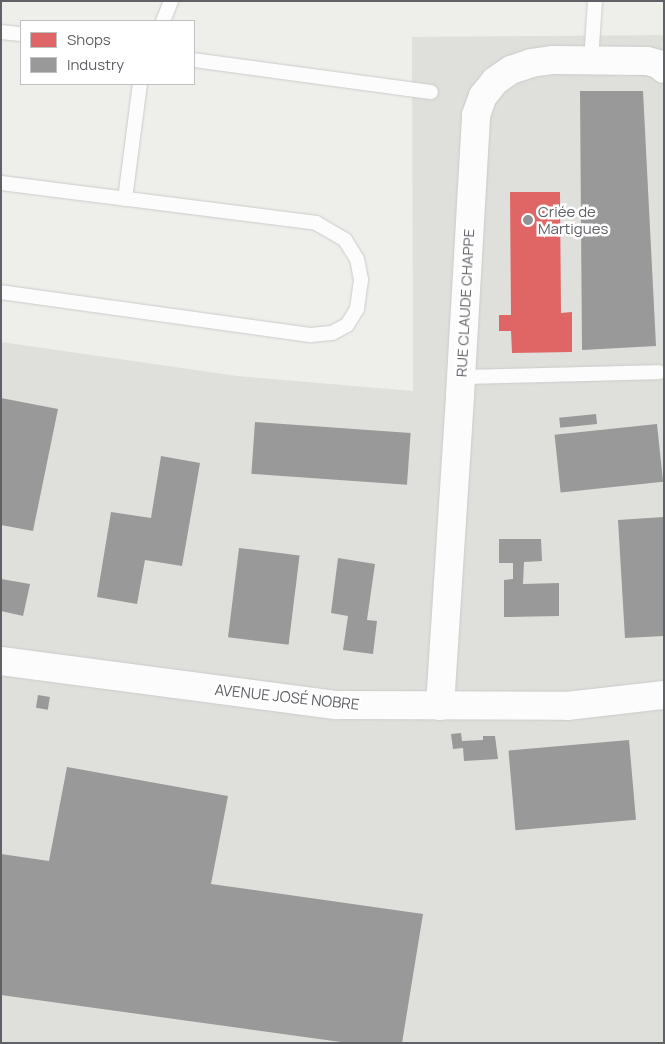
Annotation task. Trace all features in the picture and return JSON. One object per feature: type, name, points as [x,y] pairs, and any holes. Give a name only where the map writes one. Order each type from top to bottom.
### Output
[{"type":"street","name":"RUE CLAUDE CHAPPE","points":[[440,706],[476,115],[483,96],[496,81],[511,70],[531,62],[591,60],[647,62],[658,64],[664,69]]},
{"type":"street","name":"AVENUE JOSÉ NOBRE","points":[[1,661],[337,705],[567,706],[664,695]]},
{"type":"lane","points":[[163,20],[171,1]]},
{"type":"lane","points":[[591,60],[595,1]]},
{"type":"lane","points":[[1,32],[20,34]]},
{"type":"lane","points":[[195,60],[431,92]]},
{"type":"lane","points":[[125,199],[140,85]]},
{"type":"lane","points":[[1,183],[316,223],[345,240],[358,259],[361,280],[357,308],[348,325],[332,332],[310,335],[1,292]]},
{"type":"lane","points":[[461,377],[658,372]]},
{"type":"shaded area","points":[[664,35],[664,1043],[1,1043],[1,342],[237,376],[413,391],[412,37]]},
{"type":"building: Shops","points":[[510,192],[560,192],[561,313],[572,312],[572,352],[512,353],[511,331],[499,331],[499,315],[511,315]]},
{"type":"building: Industry","points":[[580,91],[643,91],[656,346],[582,350]]},
{"type":"building: Industry","points":[[1,398],[58,409],[33,531],[1,525]]},
{"type":"building: Industry","points":[[596,414],[597,424],[560,428],[559,418]]},
{"type":"building: Industry","points":[[255,422],[411,433],[407,485],[251,474]]},
{"type":"building: Industry","points":[[657,424],[663,482],[561,492],[555,435]]},
{"type":"building: Industry","points":[[161,456],[200,463],[182,566],[145,560],[137,604],[97,597],[111,512],[151,518]]},
{"type":"building: Industry","points":[[664,517],[664,636],[625,638],[618,520]]},
{"type":"building: Industry","points":[[499,539],[541,539],[542,561],[524,562],[523,584],[559,583],[559,616],[504,617],[504,580],[513,579],[513,563],[499,563]]},
{"type":"building: Industry","points":[[239,548],[300,555],[289,645],[228,637]]},
{"type":"building: Industry","points":[[338,558],[375,564],[367,620],[377,621],[373,654],[343,650],[348,616],[331,613]]},
{"type":"building: Industry","points":[[1,579],[30,584],[23,616],[1,611]]},
{"type":"building: Industry","points":[[38,695],[50,697],[48,710],[36,708]]},
{"type":"building: Industry","points":[[461,733],[462,741],[483,740],[483,736],[495,736],[498,759],[464,761],[463,748],[453,749],[451,734]]},
{"type":"building: Industry","points":[[629,740],[636,820],[515,830],[508,751]]},
{"type":"building: Industry","points":[[67,767],[228,796],[211,884],[423,914],[402,1043],[348,1043],[1,995],[1,854],[49,861]]},
{"type":"place","name":"Criée de Martigues","points":[[528,220]]}]
